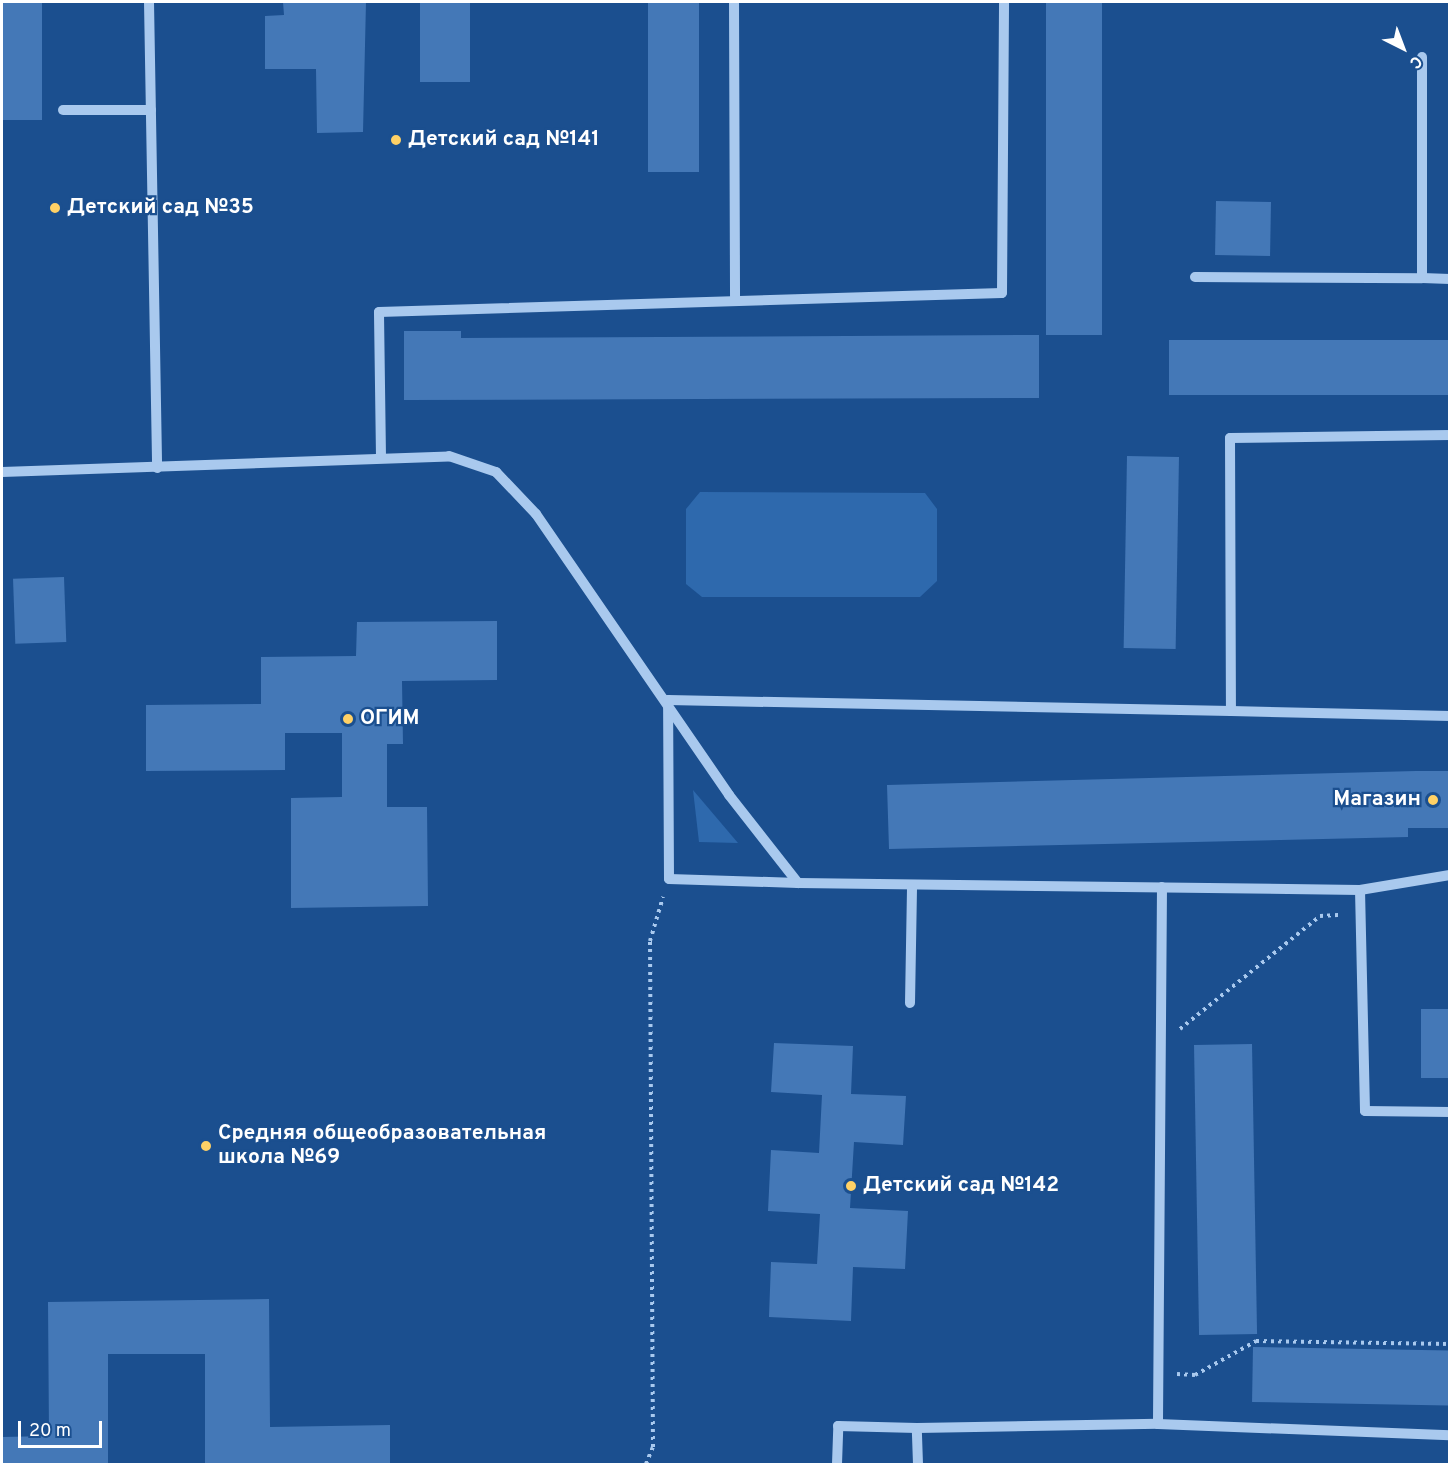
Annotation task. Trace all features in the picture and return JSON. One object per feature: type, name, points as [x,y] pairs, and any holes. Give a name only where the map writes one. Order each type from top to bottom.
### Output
[{"type":"street","points":[[149,2],[157,468]]},
{"type":"street","points":[[734,2],[735,301]]},
{"type":"street","points":[[381,457],[379,312],[1002,294],[1004,2]]},
{"type":"street","points":[[1422,57],[1422,278]]},
{"type":"street","points":[[63,110],[151,110]]},
{"type":"street","points":[[1195,277],[1449,279]]},
{"type":"street","points":[[1231,711],[1230,438],[1449,435]]},
{"type":"street","points":[[2,472],[449,456],[496,472],[536,514],[668,700],[729,795],[798,882]]},
{"type":"street","points":[[668,700],[1449,716]]},
{"type":"street","points":[[668,700],[669,879],[912,885],[1068,883],[1360,890],[1449,875]]},
{"type":"street","points":[[910,1003],[912,885]]},
{"type":"street","points":[[1158,1424],[1162,887]]},
{"type":"street","points":[[1360,890],[1365,1111],[1449,1112]]},
{"type":"street","points":[[837,1464],[838,1426],[917,1428],[1158,1424],[1449,1435]]},
{"type":"street","points":[[917,1428],[918,1464]]},
{"type":"path","points":[[646,1464],[653,1447],[650,941],[669,879]]},
{"type":"path","points":[[1161,1032],[1184,1028],[1320,916],[1361,914]]},
{"type":"path","points":[[1159,1372],[1195,1375],[1256,1341],[1449,1344]]},
{"type":"shaded area","points":[[700,492],[925,493],[937,509],[937,581],[920,597],[702,597],[686,584],[686,509]]},
{"type":"shaded area","points":[[693,790],[738,843],[699,842]]},
{"type":"building","points":[[2,2],[42,2],[42,120],[2,120]]},
{"type":"building","points":[[283,2],[366,2],[363,132],[317,133],[316,69],[265,69],[265,16],[284,15]]},
{"type":"building","points":[[420,2],[470,2],[470,82],[420,82]]},
{"type":"building","points":[[648,2],[699,2],[699,172],[648,172]]},
{"type":"building","points":[[1046,2],[1102,2],[1102,335],[1046,335]]},
{"type":"building","points":[[1216,201],[1271,202],[1270,256],[1215,255]]},
{"type":"building","points":[[404,331],[461,331],[461,338],[1039,335],[1039,398],[404,400]]},
{"type":"building","points":[[1169,340],[1449,340],[1449,395],[1169,395]]},
{"type":"building","points":[[1127,456],[1179,457],[1176,649],[1124,648]]},
{"type":"building","points":[[64,577],[66,642],[15,644],[13,579]]},
{"type":"building","points":[[497,621],[497,680],[402,681],[403,744],[387,744],[387,807],[427,807],[428,906],[291,908],[291,798],[342,797],[342,733],[285,733],[285,770],[146,771],[146,705],[261,704],[261,657],[356,656],[357,622]]},
{"type":"building","points":[[1449,771],[1449,828],[1408,828],[1408,837],[889,849],[887,785]]},
{"type":"building","points":[[1421,1009],[1449,1009],[1449,1078],[1421,1078]]},
{"type":"building","points":[[774,1043],[853,1046],[851,1094],[906,1096],[903,1145],[854,1142],[850,1208],[908,1211],[905,1269],[853,1267],[851,1321],[769,1317],[771,1262],[817,1264],[820,1214],[768,1211],[771,1150],[819,1153],[822,1095],[771,1092]]},
{"type":"building","points":[[1252,1044],[1257,1334],[1199,1335],[1194,1045]]},
{"type":"building","points":[[269,1299],[270,1427],[390,1425],[390,1464],[205,1464],[205,1354],[108,1354],[108,1464],[2,1464],[2,1437],[49,1436],[48,1302]]},
{"type":"building","points":[[1253,1347],[1449,1350],[1448,1405],[1252,1402]]},
{"type":"place","name":"Детский сад №141","points":[[396,140]]},
{"type":"place","name":"Детский сад №35","points":[[55,208]]},
{"type":"place","name":"ОГИМ","points":[[348,719]]},
{"type":"place","name":"Магазин","points":[[1433,800]]},
{"type":"place","name":"Средняя общеобразовательная школа №69","points":[[206,1146]]},
{"type":"place","name":"Детский сад №142","points":[[851,1186]]}]
